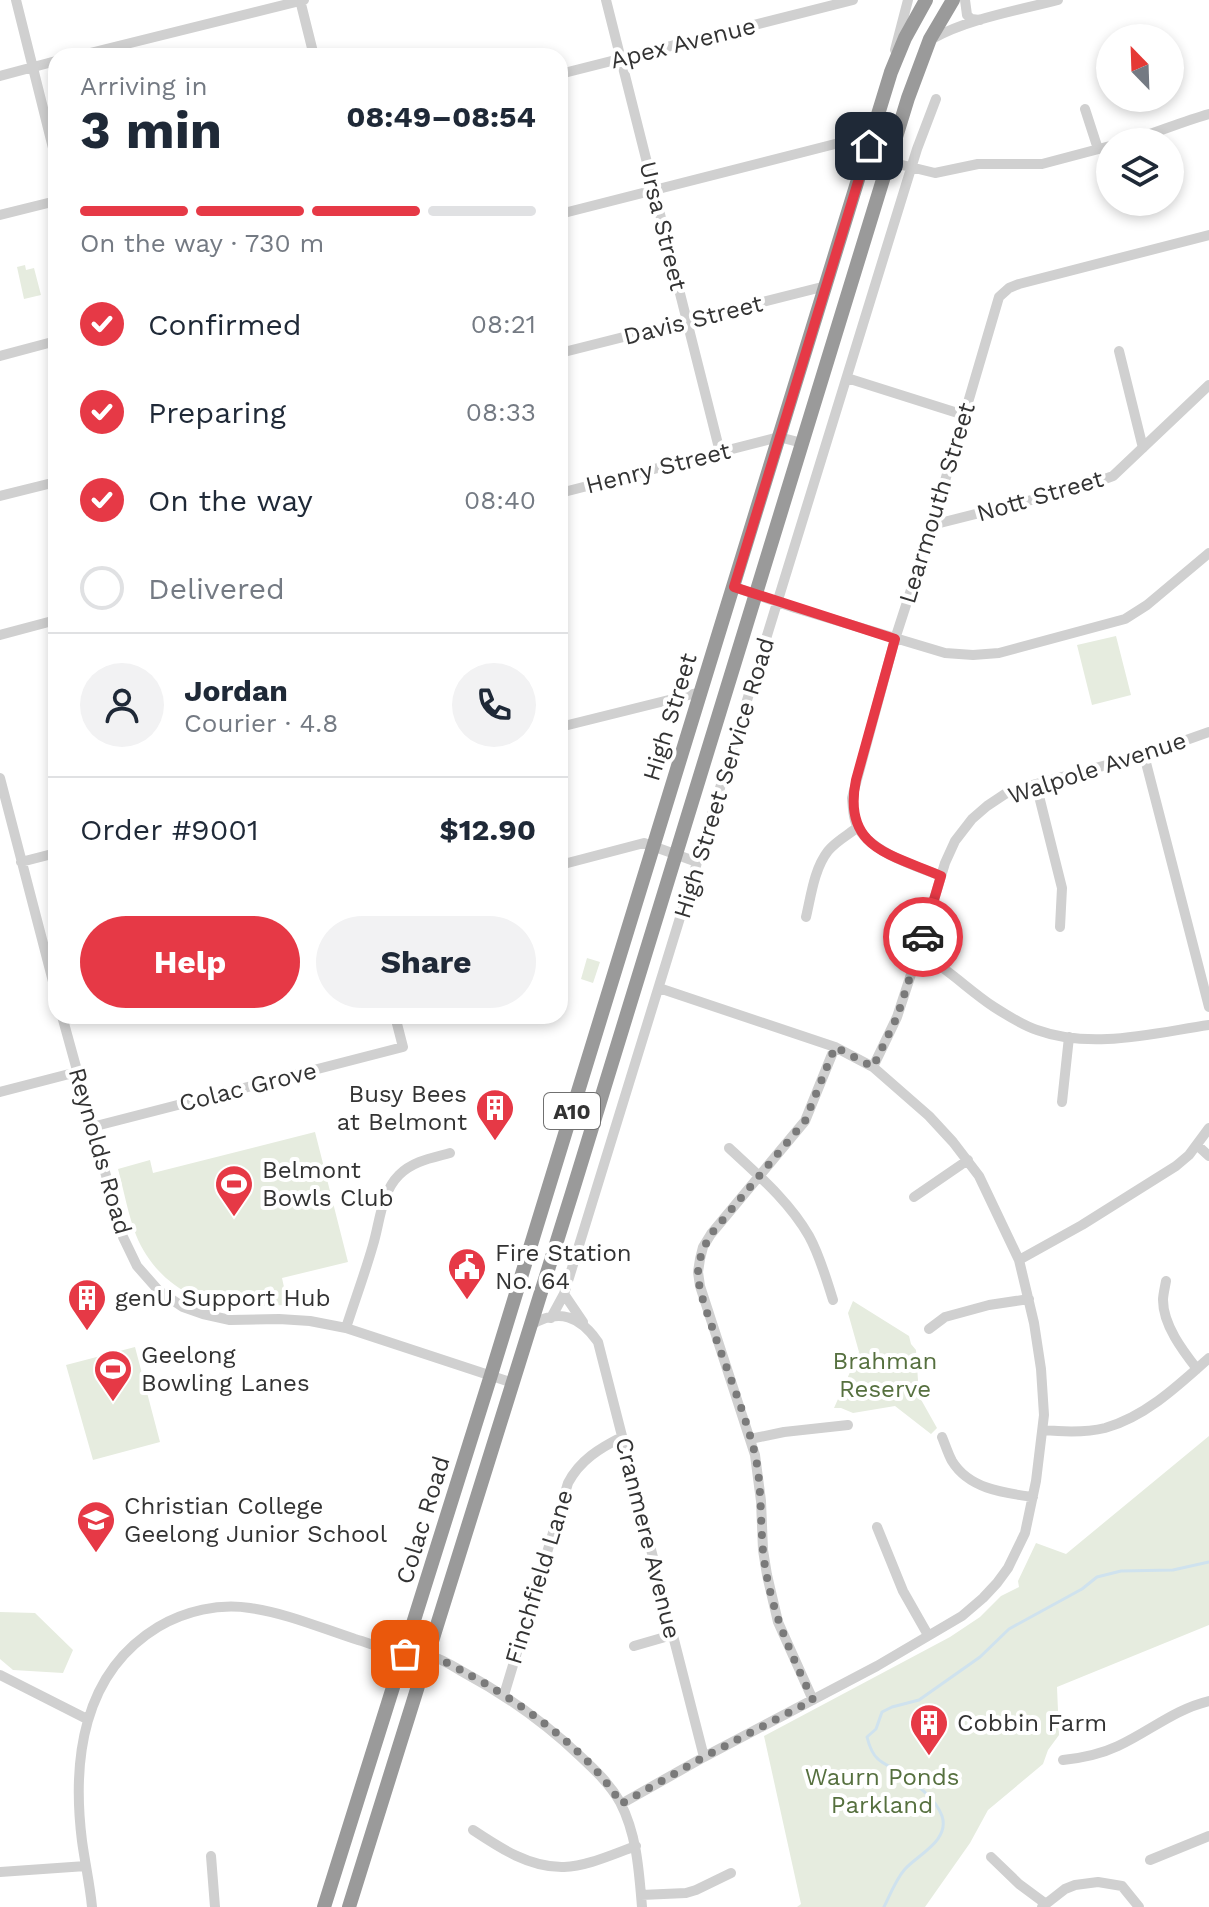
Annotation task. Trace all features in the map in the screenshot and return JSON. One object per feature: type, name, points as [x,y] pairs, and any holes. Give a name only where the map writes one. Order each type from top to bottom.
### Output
[{"type":"highway","name":"High Street","points":[[491,1375],[891,72],[926,0]]},
{"type":"highway","name":"High Street","points":[[513,1383],[908,98],[930,39],[953,0]]},
{"type":"highway","points":[[869,146],[889,159]]},
{"type":"highway","name":"Colac Road","points":[[349,1907],[491,1375]]},
{"type":"highway","name":"Colac Road","points":[[324,1907],[513,1383]]},
{"type":"street","points":[[16,0],[48,128]]},
{"type":"street","points":[[110,48],[302,0],[312,48]]},
{"type":"street","name":"Ursa Street","points":[[606,0],[720,452]]},
{"type":"street","name":"Apex Avenue","points":[[568,72],[853,0]]},
{"type":"street","name":"High Street","points":[[891,72],[908,0]]},
{"type":"street","points":[[965,0],[967,15],[982,21]]},
{"type":"street","points":[[930,39],[951,30],[1058,0]]},
{"type":"street","points":[[0,76],[48,63]]},
{"type":"street","name":"High Street Service Road","points":[[551,1318],[564,1294],[804,514],[936,99]]},
{"type":"street","points":[[1085,109],[1096,143]]},
{"type":"street","points":[[1166,128],[1209,114]]},
{"type":"street","points":[[568,212],[835,144],[857,141],[869,146]]},
{"type":"street","points":[[889,159],[932,174],[978,164],[1042,164],[1096,150]]},
{"type":"street","points":[[0,215],[48,203]]},
{"type":"street","name":"Learmouth Street","points":[[858,827],[852,798],[856,780],[895,639],[1003,292],[1019,284],[1209,235]]},
{"type":"street","name":"Davis Street","points":[[568,351],[826,286]]},
{"type":"street","points":[[0,356],[48,343]]},
{"type":"street","points":[[1119,351],[1143,448]]},
{"type":"street","points":[[847,378],[964,415]]},
{"type":"street","name":"Nott Street","points":[[932,525],[1113,476],[1209,385]]},
{"type":"street","name":"Henry Street","points":[[568,491],[779,437],[802,443]]},
{"type":"street","points":[[0,496],[48,484]]},
{"type":"street","points":[[734,587],[895,639],[945,653],[973,655],[999,653],[1125,619],[1147,605],[1209,553]]},
{"type":"street","points":[[0,635],[48,622]]},
{"type":"street","points":[[568,725],[701,692]]},
{"type":"street","name":"Walpole Avenue","points":[[873,1067],[897,1017],[941,876],[955,841],[972,819],[1005,794],[1144,755],[1209,732]]},
{"type":"street","points":[[1144,755],[1209,1007]]},
{"type":"street","points":[[0,778],[48,963]]},
{"type":"street","points":[[1036,784],[1062,888],[1060,927]]},
{"type":"street","points":[[806,917],[824,857],[858,827],[864,836],[885,852],[941,876]]},
{"type":"street","points":[[568,863],[644,843],[697,862]]},
{"type":"street","points":[[21,862],[48,855]]},
{"type":"street","points":[[918,953],[932,960],[988,1003],[1037,1030],[1090,1039],[1131,1037],[1209,1025]]},
{"type":"street","points":[[621,1804],[877,1666],[962,1616],[983,1598],[1008,1568],[1025,1533],[1044,1415],[1041,1369],[1019,1260],[968,1160],[929,1116],[873,1067],[835,1047],[659,988]]},
{"type":"street","name":"Reynolds Road","points":[[64,1024],[123,1237],[137,1266],[159,1291],[183,1307],[230,1320],[310,1321],[346,1328],[513,1383]]},
{"type":"street","name":"Colac Grove","points":[[92,1127],[403,1047],[397,1024]]},
{"type":"street","points":[[1062,1102],[1069,1037]]},
{"type":"street","points":[[813,1700],[775,1612],[763,1550],[759,1479],[750,1439],[705,1304],[698,1272],[703,1247],[711,1234],[805,1121],[835,1047]]},
{"type":"street","points":[[0,1092],[77,1072]]},
{"type":"street","points":[[1019,1260],[1126,1199],[1176,1166],[1209,1128]]},
{"type":"street","points":[[1197,1145],[1209,1156]]},
{"type":"street","points":[[729,1148],[789,1207],[809,1236],[833,1300]]},
{"type":"street","points":[[346,1328],[392,1184],[413,1164],[450,1153]]},
{"type":"street","points":[[914,1197],[968,1160]]},
{"type":"street","points":[[1166,1281],[1163,1301],[1168,1322],[1178,1345],[1197,1369]]},
{"type":"street","name":"Cranmere Avenue","points":[[564,1294],[598,1342],[602,1353],[704,1757]]},
{"type":"street","points":[[929,1329],[945,1317],[989,1305],[1029,1299]]},
{"type":"street","points":[[531,1325],[540,1320],[568,1317],[584,1324]]},
{"type":"street","points":[[1043,1430],[1088,1431],[1119,1423],[1151,1404],[1209,1358]]},
{"type":"street","points":[[750,1439],[848,1425]]},
{"type":"street","name":"Finchfield Lane","points":[[504,1695],[572,1474],[590,1455],[622,1437]]},
{"type":"street","points":[[942,1437],[953,1462],[969,1479],[998,1492],[1033,1497]]},
{"type":"street","points":[[877,1527],[903,1591],[928,1635]]},
{"type":"street","points":[[92,1907],[79,1792],[81,1751],[87,1719],[103,1683],[130,1648],[167,1622],[192,1612],[219,1607],[249,1607],[448,1663],[504,1695],[561,1738],[598,1772],[621,1804],[636,1846],[642,1907]]},
{"type":"street","points":[[634,1646],[672,1635]]},
{"type":"street","points":[[0,1675],[87,1719]]},
{"type":"street","points":[[1063,1760],[1104,1752],[1191,1706],[1209,1701]]},
{"type":"street","points":[[473,1830],[505,1851],[537,1863],[564,1867],[597,1860],[636,1846]]},
{"type":"street","points":[[1150,1860],[1209,1837]]},
{"type":"street","points":[[211,1856],[215,1907]]},
{"type":"street","points":[[990,1861],[1044,1905],[1069,1886],[1098,1882],[1123,1887],[1139,1907]]},
{"type":"street","points":[[0,1872],[86,1866]]},
{"type":"street","points":[[641,1895],[686,1893],[731,1873]]},
{"type":"green space","points":[[25,265],[26,270],[34,268],[41,295],[24,299],[17,267]]},
{"type":"green space","points":[[1116,636],[1131,695],[1092,705],[1077,645]]},
{"type":"green space","points":[[587,958],[600,962],[593,983],[581,979]]},
{"type":"green space","name":"Belmont Bowls Club","points":[[315,1132],[348,1262],[282,1278],[288,1305],[246,1307],[216,1304],[187,1293],[152,1263],[136,1235],[118,1169],[150,1160],[153,1173]]},
{"type":"green space","name":"Brahman Reserve","points":[[853,1301],[909,1336],[916,1350],[919,1396],[937,1428],[931,1434],[895,1406],[853,1413],[834,1408],[859,1352],[848,1313]]},
{"type":"green space","name":"Geelong Bowling Lanes","points":[[135,1347],[160,1442],[93,1460],[66,1365]]},
{"type":"green space","name":"Waurn Ponds Parkland","points":[[1209,1436],[1209,1625],[1057,1687],[1059,1735],[1043,1764],[988,1810],[970,1843],[925,1907],[797,1907],[801,1904],[764,1736],[950,1637],[980,1617],[1001,1596],[1019,1587],[1018,1581],[1036,1543],[1066,1554]]},
{"type":"green space","points":[[0,1612],[35,1613],[73,1650],[63,1673],[13,1670],[0,1659]]},
{"type":"waterway","points":[[884,1907],[902,1873],[938,1839],[943,1825],[939,1809],[928,1796],[872,1752],[867,1737],[876,1729],[882,1712],[919,1700],[980,1657],[1009,1629],[1082,1589],[1097,1577],[1121,1571],[1173,1570],[1209,1562]]},
{"type":"way so far","points":[[405,1654],[428,1655],[448,1663],[524,1708],[598,1772],[621,1804],[813,1700],[778,1622],[763,1550],[755,1455],[705,1304],[698,1272],[703,1247],[711,1234],[805,1121],[835,1047],[873,1067],[897,1017],[923,937]]},
{"type":"place","name":"Busy Bees at Belmont","points":[[495,1142]]},
{"type":"place","name":"Belmont Bowls Club","points":[[234,1218]]},
{"type":"place","name":"Fire Station No. 64","points":[[467,1301]]},
{"type":"place","name":"genU Support Hub","points":[[87,1332]]},
{"type":"place","name":"Geelong Bowling Lanes","points":[[113,1403]]},
{"type":"place","name":"Christian College Geelong Junior School","points":[[96,1554]]},
{"type":"place","name":"Cobbin Farm","points":[[929,1757]]},
{"type":"route","points":[[869,146],[734,587],[895,639],[856,780],[853,811],[859,830],[871,843],[941,876],[923,937]]}]
